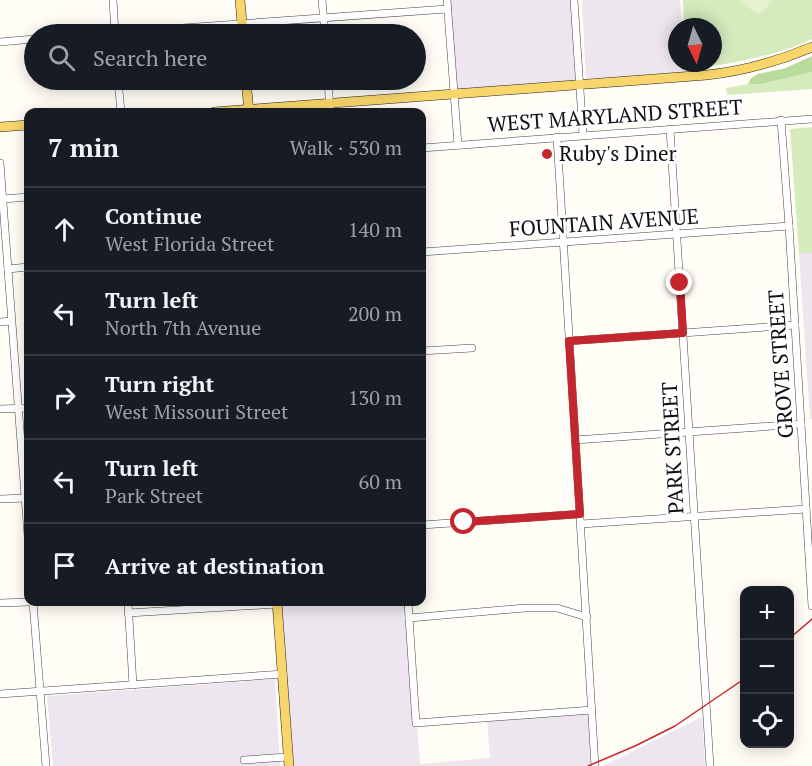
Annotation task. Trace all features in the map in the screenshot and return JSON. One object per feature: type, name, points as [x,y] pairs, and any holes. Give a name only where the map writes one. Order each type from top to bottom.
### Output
[{"type":"main road","points":[[240,0],[242,24]]},
{"type":"main road","points":[[330,108],[454,94],[720,74],[768,63],[812,47]]},
{"type":"main road","points":[[247,90],[249,108]]},
{"type":"main road","points":[[0,127],[24,125]]},
{"type":"main road","points":[[277,606],[289,761]]},
{"type":"street","points":[[113,0],[114,24]]},
{"type":"street","points":[[322,0],[324,24]]},
{"type":"street","points":[[447,0],[458,145]]},
{"type":"street","points":[[574,0],[582,135]]},
{"type":"street","points":[[279,24],[323,18],[447,9]]},
{"type":"street","points":[[0,42],[24,40]]},
{"type":"street","points":[[119,90],[121,108]]},
{"type":"street","points":[[329,90],[330,108]]},
{"type":"street","name":"WEST MARYLAND STREET","points":[[426,148],[812,118]]},
{"type":"street","name":"GROVE STREET","points":[[781,120],[801,424],[808,471],[806,509],[812,606]]},
{"type":"street","name":"PARK STREET","points":[[670,129],[710,766]]},
{"type":"street","points":[[557,137],[595,766]]},
{"type":"street","points":[[0,163],[3,199],[2,228],[8,269],[24,452]]},
{"type":"street","points":[[3,199],[24,197]]},
{"type":"street","name":"FOUNTAIN AVENUE","points":[[426,252],[789,226]]},
{"type":"street","points":[[8,269],[24,267]]},
{"type":"street","points":[[0,322],[11,321]]},
{"type":"street","points":[[569,341],[795,325]]},
{"type":"street","points":[[426,351],[472,348]]},
{"type":"street","points":[[0,410],[24,408]]},
{"type":"street","points":[[575,440],[801,424]]},
{"type":"street","points":[[0,499],[24,498]]},
{"type":"street","points":[[581,524],[806,509]]},
{"type":"street","points":[[426,525],[580,514]]},
{"type":"street","points":[[0,603],[24,602]]},
{"type":"street","points":[[31,606],[46,766]]},
{"type":"street","points":[[128,606],[133,685]]},
{"type":"street","points":[[128,613],[232,606]]},
{"type":"street","points":[[408,606],[416,723],[592,710]]},
{"type":"street","points":[[409,618],[557,608],[587,617]]},
{"type":"street","points":[[0,694],[283,674]]},
{"type":"street","points":[[244,760],[289,761]]},
{"type":"shaded area","points":[[447,0],[573,0],[579,85],[454,94]]},
{"type":"shaded area","points":[[582,0],[680,0],[681,18],[668,18],[668,72],[685,72],[586,79]]},
{"type":"shaded area","points":[[799,253],[812,253],[812,419],[810,419]]},
{"type":"shaded area","points":[[277,606],[408,606],[420,764],[490,758],[487,718],[592,710],[595,763],[586,766],[289,766]]},
{"type":"shaded area","points":[[275,679],[280,766],[53,766],[47,696]]},
{"type":"shaded area","points":[[702,717],[705,766],[603,766]]},
{"type":"green space","points":[[683,0],[812,0],[812,39],[782,51],[722,64],[722,18],[684,18]]},
{"type":"green space","points":[[740,0],[773,0],[761,13],[755,13]]},
{"type":"green space","points":[[812,56],[812,72],[761,84],[748,84],[751,78],[758,74],[786,68]]},
{"type":"green space","points":[[812,72],[812,89],[727,95],[726,88],[761,84]]},
{"type":"green space","points":[[812,127],[812,253],[799,253],[790,129]]},
{"type":"railway","points":[[794,635],[812,619]]},
{"type":"railway","points":[[588,766],[675,726],[740,682]]},
{"type":"place","name":"Ruby's Diner","points":[[547,154]]},
{"type":"route","points":[[464,522],[580,514],[569,341],[683,333],[680,283]]}]
